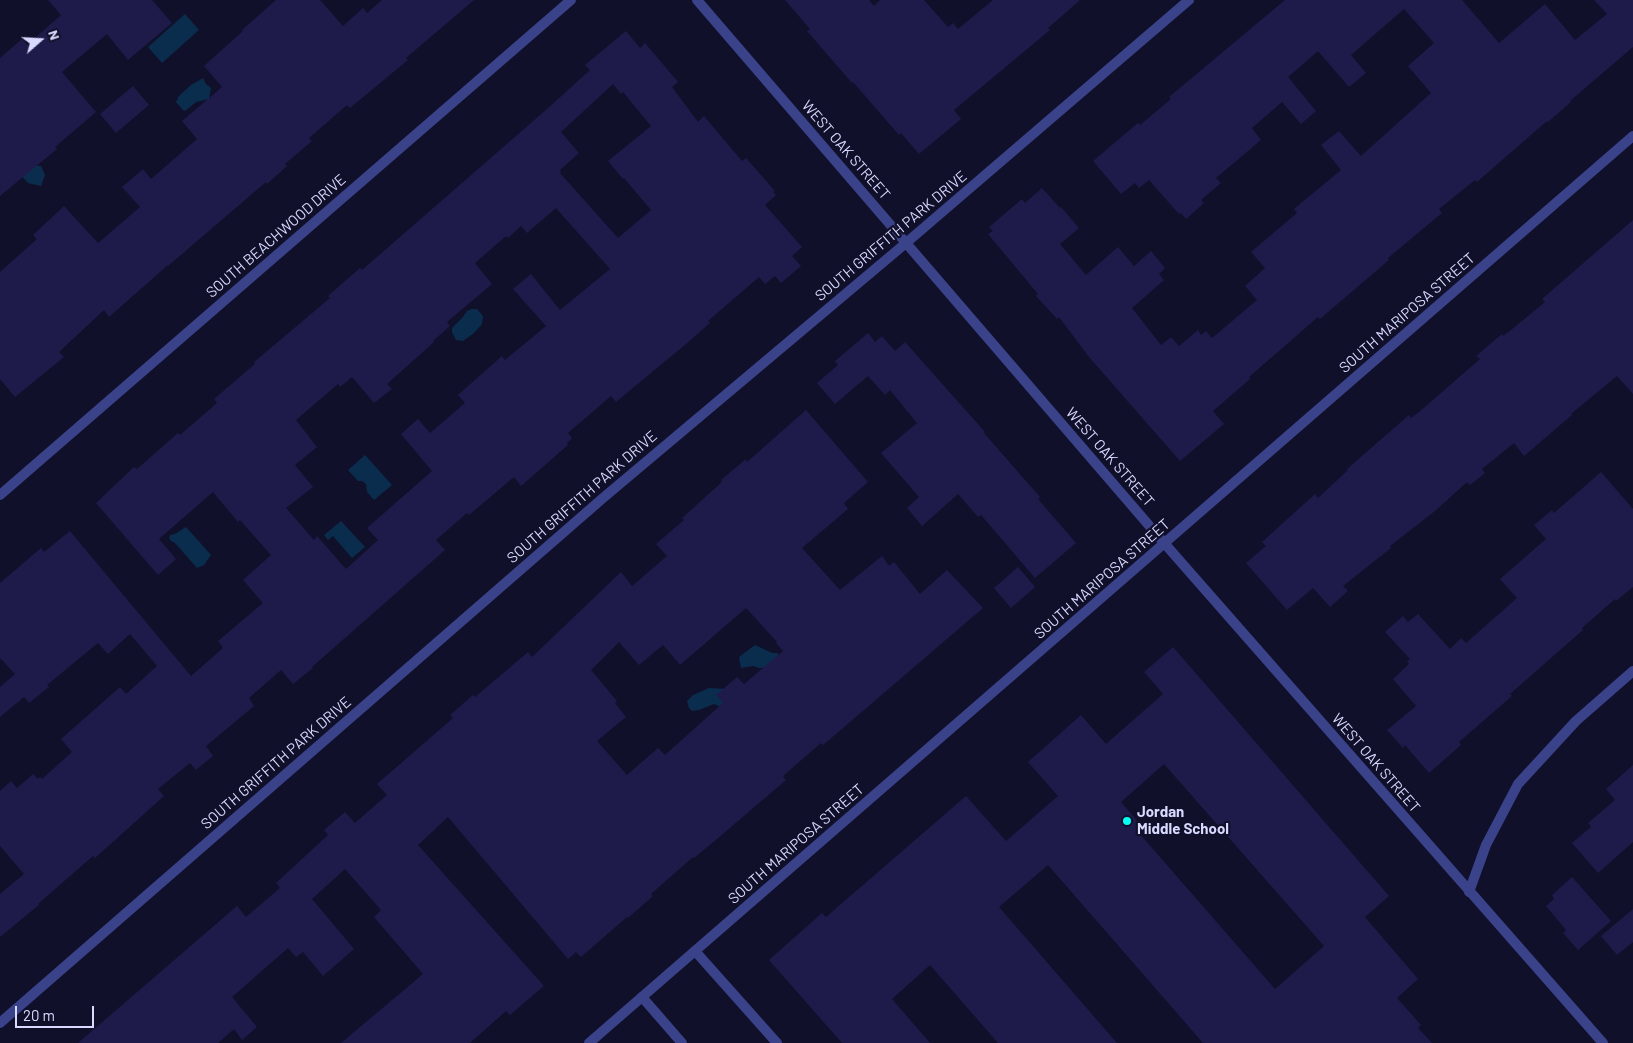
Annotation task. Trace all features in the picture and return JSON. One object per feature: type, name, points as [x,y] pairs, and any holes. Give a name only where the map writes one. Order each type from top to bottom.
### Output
[{"type":"street","name":"SOUTH BEACHWOOD DRIVE","points":[[0,495],[571,0]]},
{"type":"street","name":"WEST OAK STREET","points":[[697,0],[1165,544],[1603,1043]]},
{"type":"street","name":"SOUTH GRIFFITH PARK DRIVE","points":[[0,1023],[603,498],[906,243],[1189,0]]},
{"type":"street","name":"SOUTH MARIPOSA STREET","points":[[592,1042],[1633,136]]},
{"type":"street","points":[[1469,892],[1486,845],[1518,784],[1576,721],[1633,671]]},
{"type":"street","points":[[696,951],[776,1043]]},
{"type":"street","points":[[642,997],[682,1043]]},
{"type":"water","points":[[185,14],[199,30],[162,63],[148,47]]},
{"type":"water","points":[[203,78],[211,88],[209,99],[196,102],[185,111],[183,110],[176,102],[179,96],[191,85]]},
{"type":"water","points":[[9,162],[41,166],[45,175],[41,186],[28,183]]},
{"type":"water","points":[[477,309],[483,316],[482,324],[463,341],[456,340],[452,328],[467,311]]},
{"type":"water","points":[[365,455],[392,485],[374,500],[367,492],[366,484],[358,481],[348,470]]},
{"type":"water","points":[[341,521],[365,547],[352,558],[333,536],[328,540],[324,535]]},
{"type":"water","points":[[186,527],[211,555],[204,565],[197,568],[169,538],[170,535]]},
{"type":"water","points":[[755,645],[772,653],[778,653],[779,667],[759,668],[753,666],[741,668],[739,657]]},
{"type":"water","points":[[709,688],[725,689],[730,692],[721,707],[714,704],[692,711],[687,701],[693,695]]},
{"type":"building","points":[[48,0],[152,0],[172,23],[128,60],[107,34],[62,72],[96,112],[55,147],[57,149],[0,196],[0,58],[22,39],[27,45],[61,15]]},
{"type":"building","points":[[276,0],[320,0],[343,26],[363,8],[367,13],[382,0],[474,0],[406,58],[408,60],[350,108],[347,105],[309,138],[312,141],[285,164],[287,166],[267,184],[266,182],[109,317],[104,310],[59,352],[64,357],[15,397],[0,379],[0,272],[37,239],[33,235],[64,206],[98,243],[140,207],[122,187],[143,169],[151,179],[197,139],[182,121],[222,87],[204,66]]},
{"type":"building","points":[[785,0],[869,0],[874,6],[880,0],[924,0],[948,27],[953,23],[958,29],[993,0],[1080,0],[1048,28],[1050,30],[954,110],[961,119],[919,154],[901,133],[899,135],[852,83],[807,31],[810,29]]},
{"type":"building","points":[[1285,0],[1462,0],[1499,43],[1545,4],[1575,40],[1607,14],[1594,0],[1633,0],[1633,47],[1477,182],[1475,180],[1439,209],[1442,213],[1388,258],[1389,260],[1320,319],[1318,317],[1249,377],[1250,379],[1213,411],[1224,424],[1180,461],[1089,357],[1059,317],[1057,319],[1036,296],[1038,294],[988,234],[993,231],[989,227],[1022,199],[1025,203],[1042,188],[1079,228],[1060,244],[1086,275],[1118,247],[1134,266],[1151,251],[1165,268],[1159,274],[1164,280],[1132,308],[1161,345],[1171,337],[1179,346],[1198,330],[1201,335],[1206,331],[1212,338],[1257,300],[1245,286],[1265,268],[1251,252],[1297,213],[1294,209],[1341,170],[1321,145],[1339,131],[1361,156],[1431,93],[1408,66],[1434,43],[1404,9],[1351,55],[1366,73],[1349,87],[1318,51],[1288,77],[1316,111],[1301,124],[1282,102],[1252,128],[1261,140],[1216,178],[1221,183],[1201,200],[1204,203],[1186,219],[1181,213],[1179,214],[1149,180],[1139,188],[1135,183],[1121,194],[1093,161],[1138,123],[1140,125],[1171,99],[1169,97]]},
{"type":"building","points":[[626,31],[640,48],[645,43],[678,82],[672,87],[698,122],[704,116],[742,161],[746,158],[775,191],[773,192],[776,195],[765,205],[802,247],[792,256],[801,266],[781,283],[775,276],[765,284],[759,277],[708,321],[710,323],[686,344],[616,402],[611,396],[568,433],[572,438],[567,443],[568,445],[521,486],[514,477],[469,515],[467,513],[436,540],[445,550],[293,684],[281,670],[249,698],[254,706],[206,746],[213,756],[196,770],[190,763],[158,789],[164,796],[95,858],[93,856],[0,937],[0,894],[24,874],[0,846],[0,791],[11,781],[17,788],[33,774],[38,779],[40,777],[42,779],[72,752],[61,739],[120,687],[126,694],[157,666],[130,634],[108,654],[98,643],[47,685],[49,687],[29,703],[24,697],[0,717],[0,687],[15,674],[0,658],[0,583],[41,548],[44,552],[70,531],[191,676],[223,648],[218,641],[263,603],[243,580],[271,555],[240,520],[238,522],[213,492],[159,539],[176,559],[158,575],[96,503],[134,467],[137,469],[178,433],[180,435],[217,403],[214,399],[255,364],[254,362],[330,298],[328,296],[360,268],[362,270],[547,109],[590,70],[585,65]],"holes":[[[613,84],[621,94],[623,92],[651,126],[608,161],[651,210],[618,238],[560,173],[560,170],[579,153],[561,132]],[[556,208],[610,269],[560,310],[531,274],[513,289],[546,326],[505,360],[502,356],[458,395],[465,403],[430,433],[418,419],[401,434],[432,471],[367,528],[378,540],[346,569],[317,536],[314,540],[286,508],[313,487],[295,465],[317,447],[296,420],[338,384],[340,387],[352,377],[374,403],[392,389],[387,384],[450,326],[447,322],[492,284],[475,263],[506,236],[508,238],[521,226],[527,233]]]},
{"type":"building","points":[[133,86],[149,105],[116,133],[100,114]]},
{"type":"building","points":[[1633,220],[1633,394],[1617,376],[1524,456],[1514,443],[1482,469],[1485,473],[1470,485],[1467,482],[1435,511],[1390,546],[1391,548],[1343,586],[1348,591],[1330,607],[1313,588],[1287,610],[1246,563],[1266,546],[1262,542],[1315,494],[1318,498],[1347,469],[1409,415],[1411,418],[1419,412],[1480,359],[1476,356],[1545,302],[1542,299]]},
{"type":"building","points":[[868,333],[875,342],[882,336],[895,351],[905,342],[985,432],[1076,543],[1035,578],[981,515],[978,517],[958,494],[922,526],[907,508],[919,497],[881,453],[917,423],[890,390],[885,395],[868,376],[835,404],[817,383],[838,365],[835,361]]},
{"type":"building","points":[[806,410],[868,482],[844,503],[848,509],[802,548],[840,590],[882,556],[889,566],[894,562],[920,594],[947,570],[983,608],[823,745],[821,743],[783,776],[786,780],[693,857],[651,894],[653,896],[581,957],[576,952],[568,959],[448,817],[418,845],[544,986],[510,1015],[506,1011],[470,1043],[341,1043],[423,974],[374,917],[381,910],[345,869],[312,899],[354,949],[323,976],[303,952],[296,957],[288,948],[232,997],[257,1027],[242,1040],[234,1029],[218,1043],[78,1043],[237,906],[246,917],[280,888],[276,883],[328,835],[324,830],[345,812],[355,823],[387,795],[377,784],[453,718],[450,715],[473,695],[475,697],[528,652],[532,657],[621,572],[632,586],[667,556],[656,544],[684,520],[682,518],[722,482],[721,480],[746,459],[747,462]],"holes":[[[746,608],[783,651],[744,684],[737,677],[716,695],[723,703],[665,755],[658,748],[627,775],[597,741],[626,717],[615,703],[617,701],[591,670],[619,642],[639,665],[663,645],[680,665]]]},
{"type":"building","points":[[1601,472],[1633,509],[1633,587],[1616,601],[1615,599],[1582,628],[1583,630],[1510,694],[1512,696],[1459,742],[1461,745],[1429,773],[1405,745],[1403,748],[1387,730],[1416,706],[1393,679],[1409,664],[1407,661],[1410,659],[1385,632],[1403,616],[1408,622],[1418,614],[1450,649],[1461,638],[1466,643],[1517,598],[1500,579],[1546,539],[1534,525],[1552,510],[1554,513]]},
{"type":"building","points":[[1018,567],[1035,587],[1011,608],[994,588]]},
{"type":"building","points":[[1173,647],[1389,896],[1365,917],[1418,979],[1397,998],[1421,1025],[1418,1028],[1432,1043],[1203,1043],[1048,865],[999,907],[1117,1043],[998,1043],[930,965],[892,999],[930,1043],[842,1043],[769,960],[822,913],[826,917],[966,796],[1006,841],[1058,796],[1028,762],[1081,715],[1106,744],[1163,694],[1144,672]],"holes":[[[1164,764],[1324,946],[1275,989],[1139,833],[1144,829],[1121,802]]]},
{"type":"building","points":[[1633,765],[1633,842],[1598,873],[1572,843],[1591,827],[1588,823],[1615,800],[1606,789]]},
{"type":"building","points":[[1572,877],[1611,921],[1578,950],[1563,933],[1566,930],[1546,906],[1554,899],[1552,895]]},
{"type":"building","points":[[1633,909],[1633,942],[1617,955],[1601,936]]},
{"type":"place","name":"Jordan Middle School","points":[[1127,821]]}]
